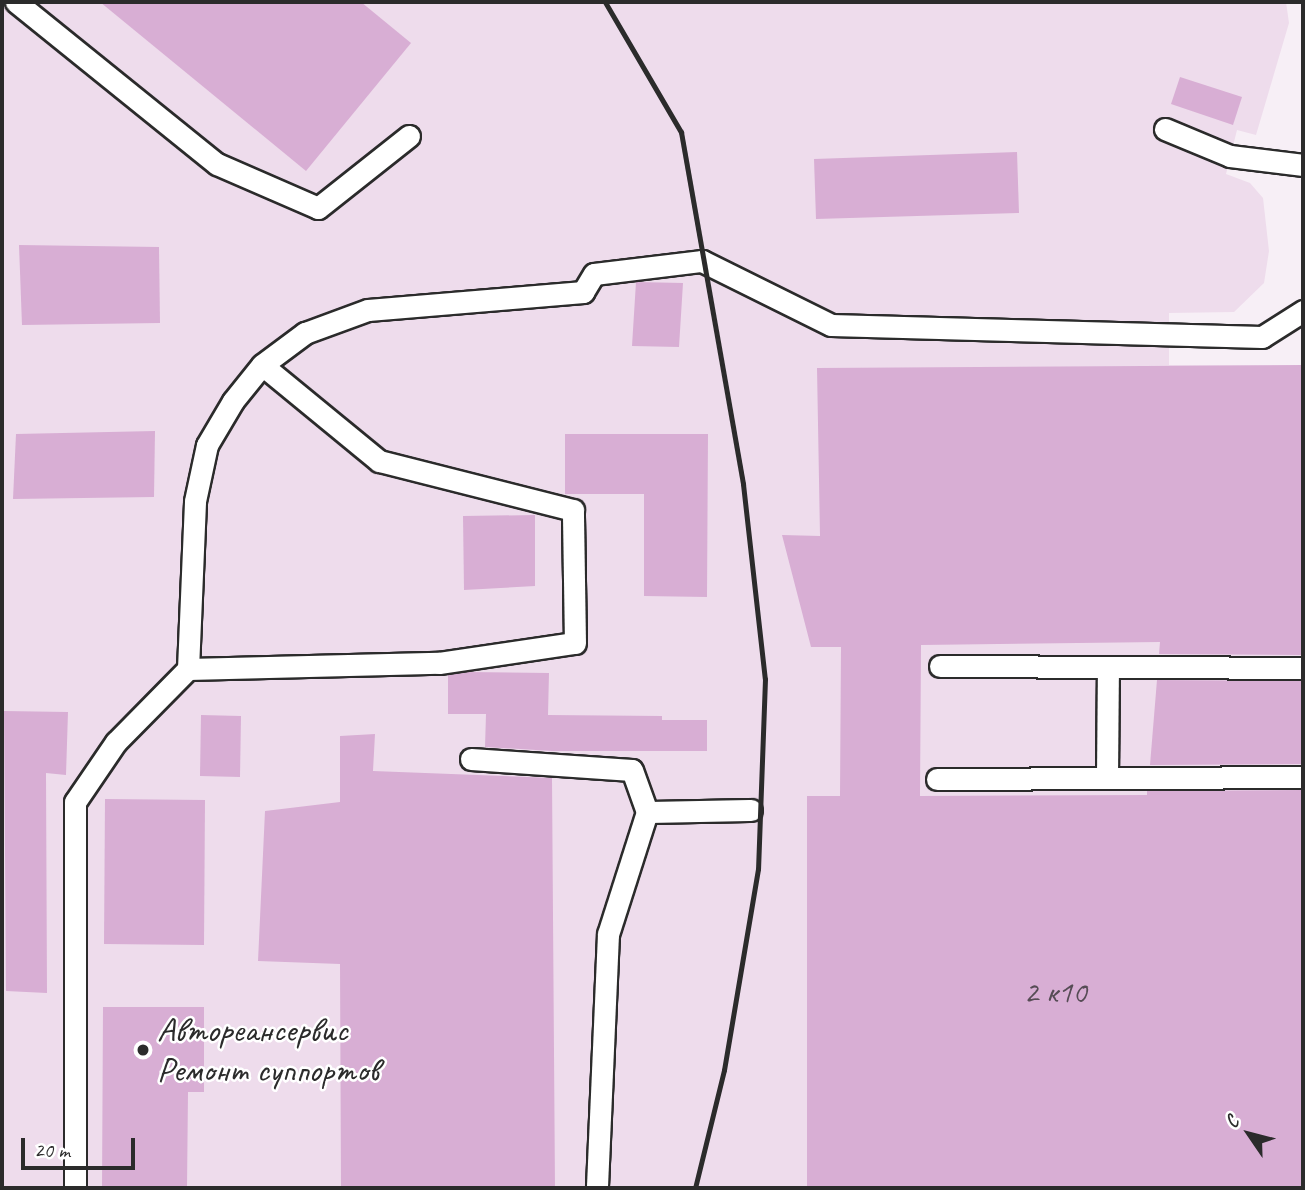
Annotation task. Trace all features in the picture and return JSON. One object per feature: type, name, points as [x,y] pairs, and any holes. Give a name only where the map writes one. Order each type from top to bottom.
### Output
[{"type":"lane","points":[[16,2],[217,164],[318,208],[409,136]]},
{"type":"lane","points":[[1166,129],[1230,156],[1303,165]]},
{"type":"lane","points":[[75,1188],[75,802],[116,742],[188,669],[195,501],[207,445],[233,401],[262,365],[305,333],[368,310],[583,292],[594,274],[702,261],[831,325],[1262,337],[1303,311]]},
{"type":"lane","points":[[188,669],[439,663],[575,643],[573,510],[379,461],[262,365]]},
{"type":"lane","points":[[940,666],[1303,668]]},
{"type":"lane","points":[[1107,777],[1108,667]]},
{"type":"lane","points":[[471,759],[632,770],[647,812],[608,934],[597,1188]]},
{"type":"lane","points":[[937,779],[1303,777]]},
{"type":"lane","points":[[647,812],[751,810]]},
{"type":"shaded area","points":[[2,2],[1286,2],[1289,23],[1256,135],[1237,130],[1226,174],[1250,183],[1263,198],[1269,251],[1264,283],[1234,312],[1169,313],[1169,365],[1303,365],[1303,1188],[2,1188]]},
{"type":"building","points":[[100,2],[361,2],[411,43],[306,171]]},
{"type":"building","points":[[1180,77],[1242,97],[1233,125],[1171,104]]},
{"type":"building","points":[[1017,152],[1019,213],[816,219],[814,159]]},
{"type":"building","points":[[19,245],[159,247],[160,323],[22,325]]},
{"type":"building","points":[[636,282],[683,283],[679,347],[632,346]]},
{"type":"building","points":[[1303,365],[1303,655],[1159,654],[1160,642],[921,645],[920,796],[1147,795],[1147,791],[1303,790],[1303,1188],[807,1188],[807,796],[840,796],[841,647],[811,647],[782,535],[820,536],[817,368]]},
{"type":"building","points":[[155,431],[154,497],[13,499],[16,434]]},
{"type":"building","points":[[565,434],[708,434],[707,597],[644,596],[644,494],[565,494]]},
{"type":"building","points":[[535,515],[535,586],[464,590],[463,516]]},
{"type":"building","points":[[467,672],[549,673],[548,715],[662,716],[662,720],[707,720],[707,751],[552,751],[485,747],[486,714],[448,714],[448,675]]},
{"type":"building","points":[[1157,680],[1303,681],[1303,764],[1150,765]]},
{"type":"building","points":[[4,711],[68,712],[66,775],[46,773],[47,993],[6,991]]},
{"type":"building","points":[[201,715],[241,716],[240,777],[200,776]]},
{"type":"building","points":[[375,734],[373,771],[552,778],[555,1188],[341,1188],[340,964],[258,961],[265,811],[340,802],[340,736]]},
{"type":"building","points":[[105,799],[205,800],[204,945],[104,944]]},
{"type":"building","points":[[103,1007],[204,1007],[204,1092],[188,1092],[187,1188],[102,1188]]},
{"type":"railway","points":[[605,2],[681,132],[743,484],[765,679],[758,869],[724,1070],[695,1188]]},
{"type":"place","name":"Автореансервис Ремонт суппортов","points":[[143,1050]]}]
